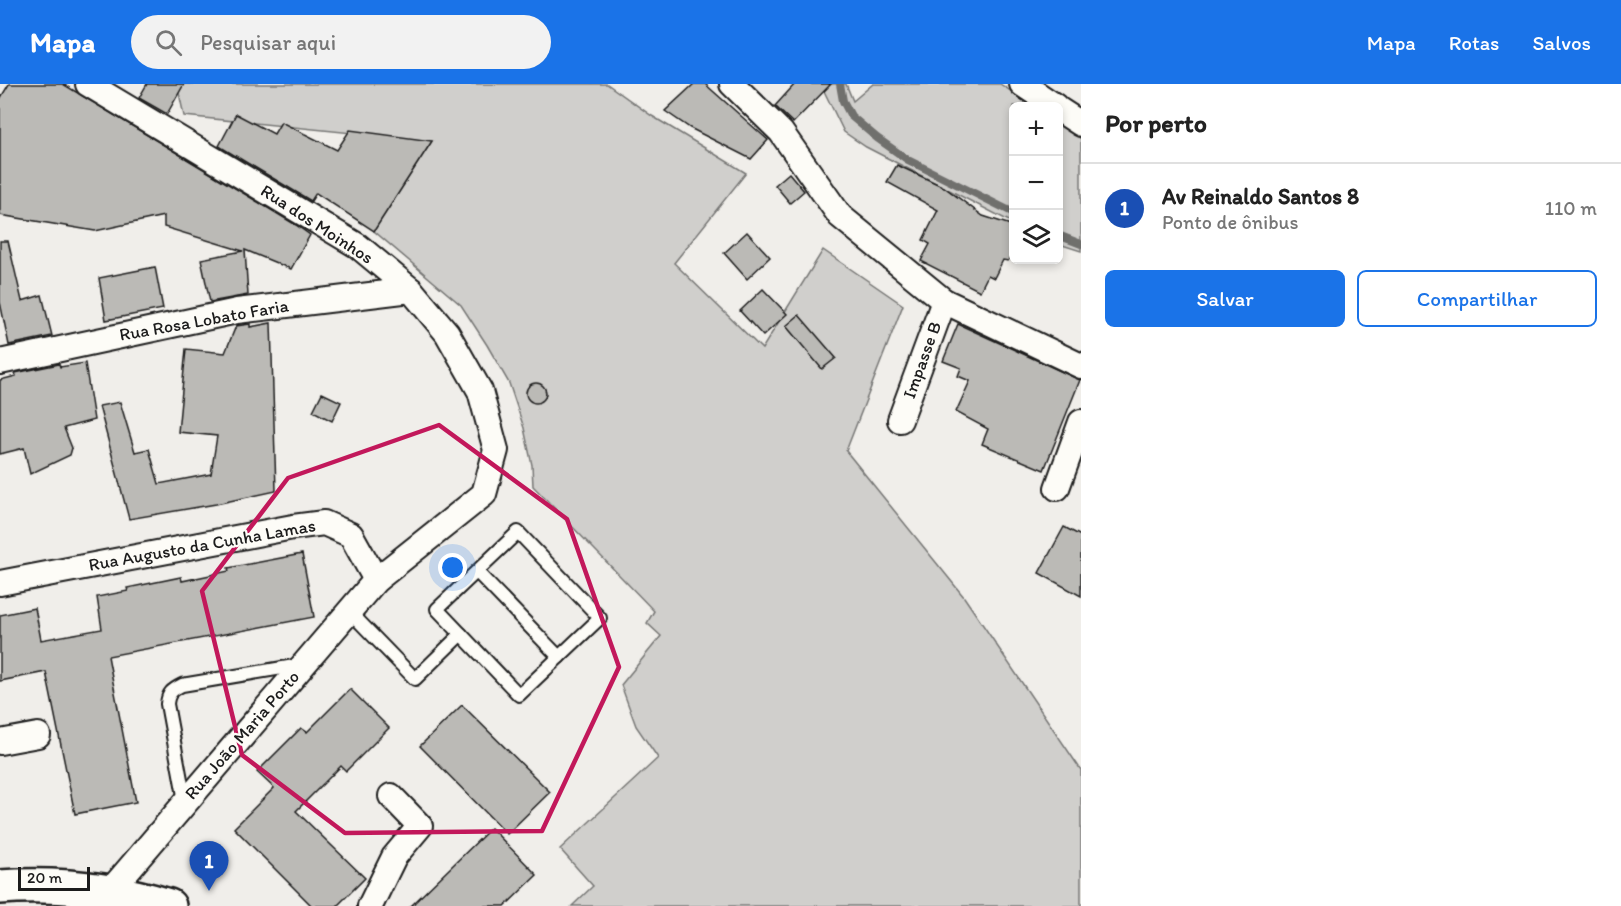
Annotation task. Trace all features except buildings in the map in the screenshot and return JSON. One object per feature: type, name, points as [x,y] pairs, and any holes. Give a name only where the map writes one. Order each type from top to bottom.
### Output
[{"type":"main road","points":[[0,887],[47,886],[110,891],[169,906]]},
{"type":"street","name":"Rua dos Moinhos","points":[[88,84],[358,246],[411,290],[447,333],[480,391],[496,450],[484,494],[376,580]]},
{"type":"street","points":[[732,84],[781,132],[840,216],[944,301],[1081,366]]},
{"type":"street","points":[[1023,84],[1048,102]]},
{"type":"street","points":[[1063,112],[1081,124]]},
{"type":"street","name":"Rua Rosa Lobato Faria","points":[[0,362],[237,310],[411,290]]},
{"type":"street","name":"Impasse B","points":[[900,420],[944,301]]},
{"type":"street","points":[[1057,488],[1081,422]]},
{"type":"street","name":"Rua Augusto da Cunha Lamas","points":[[0,583],[324,523],[351,534],[376,580]]},
{"type":"street","name":"Rua João Maria Porto","points":[[110,891],[376,580]]},
{"type":"street","points":[[0,742],[38,735]]},
{"type":"street","points":[[370,906],[394,857],[420,826],[391,796]]},
{"type":"lane","points":[[518,532],[600,618],[519,695],[437,609],[477,572],[518,532]]},
{"type":"lane","points":[[477,572],[559,657]]},
{"type":"lane","points":[[348,611],[416,679],[461,634]]},
{"type":"lane","points":[[185,801],[167,704],[172,689],[303,664]]},
{"type":"highlighted area","points":[[439,425],[567,519],[619,667],[542,831],[345,833],[242,755],[202,591],[288,478]]},
{"type":"shaded area","points":[[177,84],[607,84],[652,116],[746,173],[674,263],[762,349],[823,250],[903,305],[846,451],[964,597],[1081,770],[1081,906],[572,906],[593,886],[560,849],[658,758],[636,726],[621,685],[661,636],[647,623],[654,611],[533,486],[532,465],[524,428],[509,383],[461,305],[374,231],[432,141],[184,116]]},
{"type":"shaded area","points":[[828,84],[846,84],[853,101],[873,84],[1000,84],[1027,102],[1009,102],[1009,221],[866,147],[844,132],[823,89]]},
{"type":"shaded area","points":[[1063,126],[1081,139],[1081,251],[1063,245]]},
{"type":"waterway","points":[[840,84],[843,101],[851,116],[877,138],[908,160],[1009,210]]},
{"type":"waterway","points":[[1063,237],[1081,244]]},
{"type":"place","name":"Av Reinaldo Santos 8","points":[[209,891]]}]
